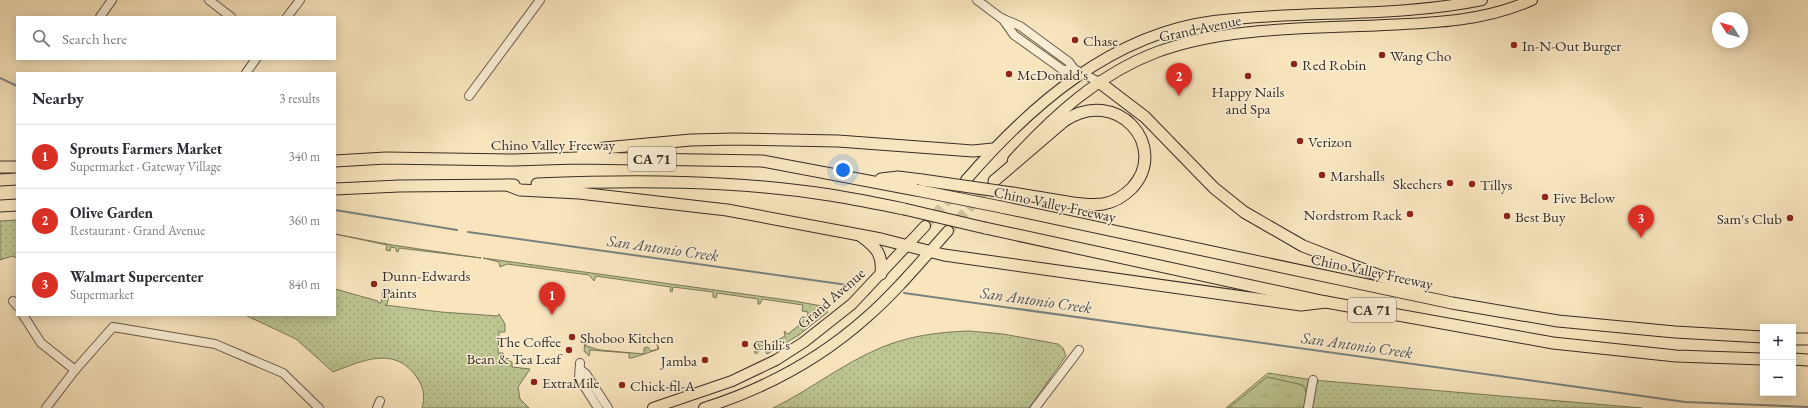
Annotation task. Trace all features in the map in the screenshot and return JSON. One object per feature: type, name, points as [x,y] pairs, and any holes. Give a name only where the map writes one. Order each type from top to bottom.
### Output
[{"type":"highway","points":[[1099,82],[1145,117],[1214,188],[1244,212],[1303,246],[1452,303]]},
{"type":"highway","points":[[919,185],[1012,193],[1086,204],[1102,204],[1114,201],[1126,194],[1141,174],[1145,156],[1142,141],[1135,128],[1124,118],[1108,110],[1086,111],[1064,121],[992,182]]},
{"type":"highway","points":[[576,158],[604,148],[691,140],[734,139],[811,140],[977,151],[994,149]]},
{"type":"highway","name":"Chino Valley Freeway","points":[[336,161],[386,158],[514,160],[576,158],[762,161],[872,181],[919,185],[1001,207],[1452,303],[1558,321],[1675,332],[1760,337]]},
{"type":"highway","points":[[0,167],[16,167]]},
{"type":"highway","points":[[0,180],[16,179]]},
{"type":"highway","name":"CA 71","points":[[336,189],[612,181],[691,183],[787,190],[831,195],[904,209],[1326,302],[1553,343],[1676,356],[1760,358]]},
{"type":"highway","points":[[507,185],[520,190],[579,193],[727,210],[859,234],[930,252],[1300,305],[1326,302]]},
{"type":"highway","points":[[0,206],[16,205]]},
{"type":"highway","points":[[859,234],[879,252],[882,260],[881,274]]},
{"type":"highway","points":[[1796,338],[1808,339]]},
{"type":"highway","points":[[1796,359],[1808,360]]},
{"type":"main road","name":"Grand Avenue","points":[[966,180],[994,149],[1078,71],[1143,40],[1165,32],[1199,24],[1249,18],[1433,8],[1482,0]]},
{"type":"main road","name":"Grand Avenue","points":[[992,182],[1057,114],[1099,82],[1156,52],[1207,39],[1260,32],[1433,23],[1473,18],[1510,10],[1532,0]]},
{"type":"main road","name":"Grand Avenue","points":[[653,408],[717,388],[771,362],[815,334],[852,304],[925,226]]},
{"type":"main road","points":[[704,408],[749,392],[792,371],[844,337],[878,308],[948,231]]},
{"type":"street","points":[[101,16],[112,0]]},
{"type":"street","points":[[209,0],[231,16]]},
{"type":"street","points":[[288,16],[300,0]]},
{"type":"street","points":[[469,96],[540,0]]},
{"type":"street","points":[[977,0],[1002,18],[1014,34],[1063,70],[1078,71],[1099,82]]},
{"type":"street","points":[[247,72],[255,60]]},
{"type":"street","points":[[24,316],[41,343],[75,370]]},
{"type":"street","points":[[46,408],[75,370],[113,327],[215,344],[284,373],[319,408]]},
{"type":"street","points":[[1035,408],[1079,350]]},
{"type":"street","points":[[598,408],[579,378],[580,366],[608,408]]},
{"type":"street","points":[[1308,408],[1313,380]]},
{"type":"green space","points":[[16,220],[16,258],[12,256],[0,260],[0,221]]},
{"type":"green space","points":[[336,234],[392,245],[481,258],[399,248],[398,252],[396,251],[396,248],[391,247],[390,251],[386,250],[387,245]]},
{"type":"green space","points":[[483,258],[794,301],[822,306],[828,312],[799,335],[767,354],[763,348],[756,354],[754,352],[760,348],[757,342],[760,340],[764,348],[785,336],[784,331],[788,334],[804,321],[801,316],[807,317],[808,312],[802,311],[803,305],[762,299],[760,304],[758,304],[758,299],[717,293],[716,298],[713,297],[713,292],[673,287],[672,292],[670,291],[671,287],[596,276],[594,281],[589,275],[507,264],[500,267],[499,262]]},
{"type":"green space","points":[[336,289],[378,301],[378,303],[381,303],[383,290],[392,291],[387,304],[385,305],[441,312],[498,316],[499,314],[505,324],[505,332],[499,332],[498,353],[503,353],[507,360],[512,362],[512,367],[530,369],[518,387],[520,399],[529,408],[422,408],[422,386],[409,368],[400,362],[379,358],[356,363],[333,372],[296,339],[247,316],[336,316]]},
{"type":"green space","points":[[969,331],[1003,334],[1058,344],[1063,348],[1066,356],[1029,408],[773,408],[866,354],[880,348],[901,340],[923,335]]},
{"type":"green space","points":[[585,341],[586,346],[600,350],[644,354],[629,358],[629,353],[590,350],[589,356],[584,351]]},
{"type":"green space","points":[[657,344],[659,349],[644,354],[644,348],[648,347],[651,351],[658,349]]},
{"type":"green space","points":[[1268,373],[1313,380],[1642,408],[1226,408]]},
{"type":"green space","points":[[1267,377],[1303,385],[1307,394],[1305,408],[1229,408]]},
{"type":"waterway","name":"San Antonio Creek","points":[[0,78],[16,86]]},
{"type":"waterway","name":"San Antonio Creek","points":[[336,210],[457,230]]},
{"type":"waterway","name":"San Antonio Creek","points":[[468,232],[855,286]]},
{"type":"waterway","name":"San Antonio Creek","points":[[904,293],[1685,402],[1808,407]]},
{"type":"tunnel","points":[[925,226],[965,181]]},
{"type":"tunnel","points":[[948,231],[990,185]]},
{"type":"place","name":"Chase","points":[[1075,40]]},
{"type":"place","name":"In-N-Out Burger","points":[[1514,45]]},
{"type":"place","name":"Wang Cho","points":[[1382,55]]},
{"type":"place","name":"Red Robin","points":[[1294,64]]},
{"type":"place","name":"McDonald's","points":[[1009,74]]},
{"type":"place","name":"Happy Nails and Spa","points":[[1248,76]]},
{"type":"place","name":"Olive Garden","points":[[1179,96]]},
{"type":"place","name":"Verizon","points":[[1300,141]]},
{"type":"place","name":"Marshalls","points":[[1322,175]]},
{"type":"place","name":"Skechers","points":[[1450,183]]},
{"type":"place","name":"Tillys","points":[[1472,184]]},
{"type":"place","name":"Five Below","points":[[1545,197]]},
{"type":"place","name":"Nordstrom Rack","points":[[1410,214]]},
{"type":"place","name":"Best Buy","points":[[1507,216]]},
{"type":"place","name":"Sam's Club","points":[[1790,218]]},
{"type":"place","name":"Walmart Supercenter","points":[[1641,238]]},
{"type":"place","name":"Dunn-Edwards Paints","points":[[374,284]]},
{"type":"place","name":"Sprouts Farmers Market","points":[[552,315]]},
{"type":"place","name":"Shoboo Kitchen","points":[[572,337]]},
{"type":"place","name":"Chili's","points":[[745,344]]},
{"type":"place","name":"The Coffee Bean & Tea Leaf","points":[[569,350]]},
{"type":"place","name":"Jamba","points":[[705,360]]},
{"type":"place","name":"ExtraMile","points":[[534,382]]},
{"type":"place","name":"Chick-fil-A","points":[[622,385]]}]
